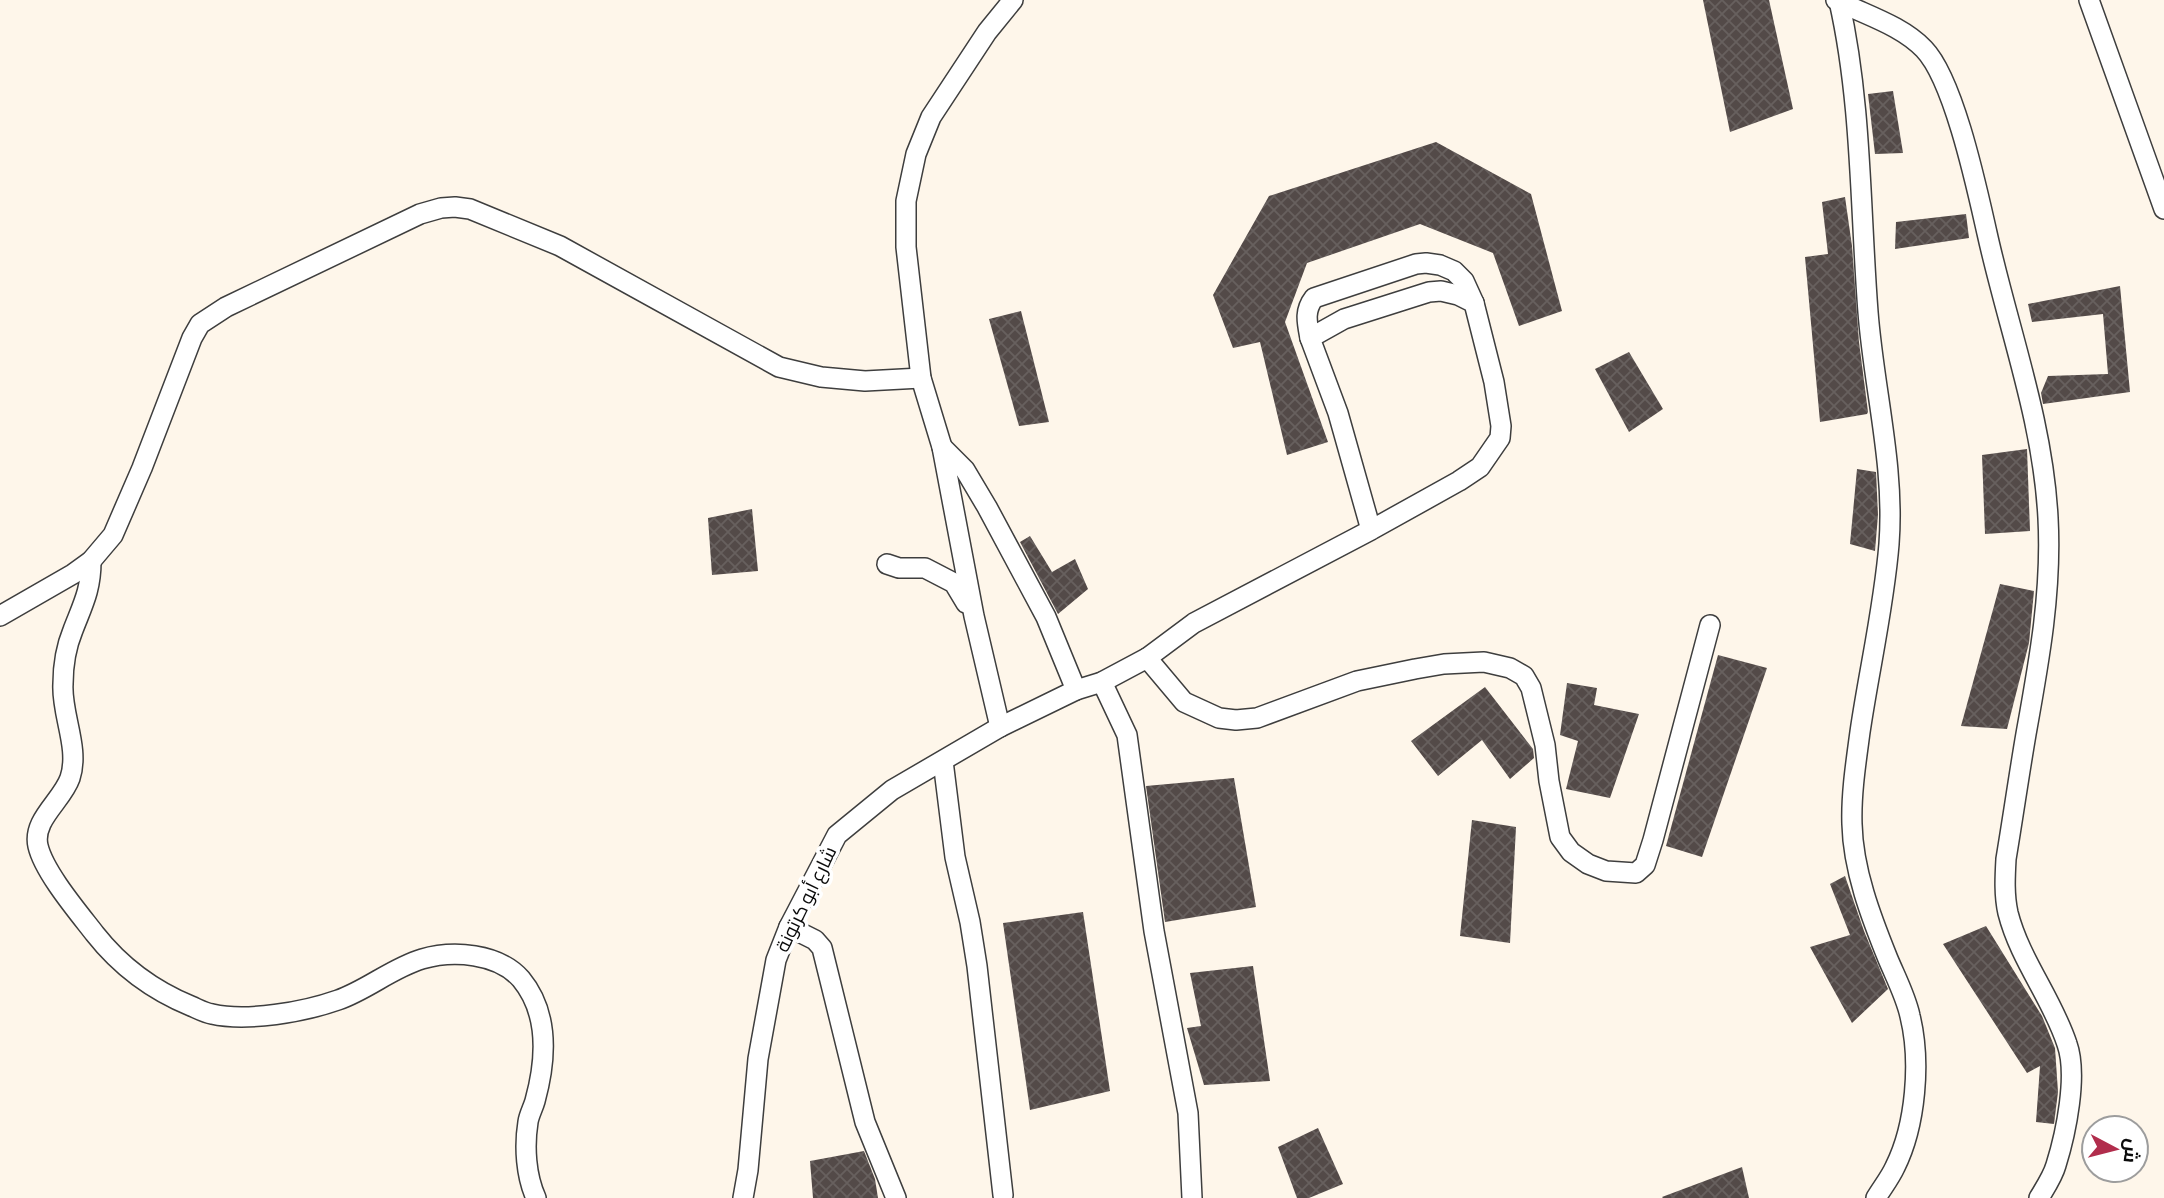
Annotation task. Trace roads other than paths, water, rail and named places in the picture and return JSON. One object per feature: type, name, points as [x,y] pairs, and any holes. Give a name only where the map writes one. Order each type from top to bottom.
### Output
[{"type":"street","points":[[1000,727],[974,616],[942,447],[921,378],[906,247],[906,201],[916,155],[931,117],[987,32],[1013,0]]},
{"type":"street","points":[[2089,0],[2164,209]]},
{"type":"street","points":[[1838,1],[1848,41],[1868,315],[1886,448],[1889,503],[1889,544],[1856,762],[1851,822],[1856,859],[1869,910],[1910,1016],[1916,1053],[1915,1090],[1906,1134],[1896,1166],[1876,1198]]},
{"type":"street","points":[[1838,1],[1907,35],[1924,49],[1935,64],[1974,176],[2025,378],[2040,451],[2048,516],[2046,610],[2006,859],[2005,884],[2008,912],[2022,953],[2068,1045],[2072,1067],[2065,1128],[2056,1168],[2039,1198]]},
{"type":"street","points":[[0,616],[91,562],[113,535],[200,324],[226,307],[368,238],[420,214],[442,208],[470,209],[560,246],[779,367],[821,377],[865,381],[921,378]]},
{"type":"street","name":"شارع أبو كرتونة","points":[[743,1198],[758,1059],[776,960],[789,927],[837,835],[892,790],[1000,727],[1076,690],[1102,682],[1147,657],[1194,624],[1371,530],[1479,467],[1500,438],[1501,426],[1494,382],[1474,303],[1464,281],[1454,271],[1440,265],[1416,264],[1314,298],[1306,315],[1310,338],[1338,413],[1371,530]]},
{"type":"street","points":[[1310,338],[1345,319],[1429,292],[1441,291],[1458,295],[1474,303]]},
{"type":"street","points":[[942,447],[965,470],[987,507],[1046,617],[1076,690]]},
{"type":"street","points":[[91,562],[89,590],[68,646],[62,688],[72,756],[71,776],[41,823],[37,836],[44,861],[62,889],[110,953],[131,972],[169,997],[212,1014],[243,1016],[298,1012],[340,999],[424,958],[470,955],[487,958],[505,967],[520,978],[542,1023],[544,1043],[541,1069],[528,1121],[527,1151],[528,1174],[537,1198]]},
{"type":"street","points":[[887,564],[899,568],[925,568],[954,583],[974,616]]},
{"type":"street","points":[[1147,657],[1184,702],[1219,718],[1236,720],[1257,718],[1357,681],[1434,666],[1484,662],[1510,668],[1524,676],[1531,688],[1545,745],[1560,837],[1571,852],[1588,864],[1606,871],[1636,873],[1645,865],[1653,840],[1710,625]]},
{"type":"street","points":[[1102,682],[1127,735],[1154,931],[1188,1113],[1192,1198]]},
{"type":"street","points":[[943,761],[954,857],[970,922],[977,966],[1003,1195]]},
{"type":"street","points":[[789,927],[815,940],[822,948],[865,1122],[896,1198]]}]
